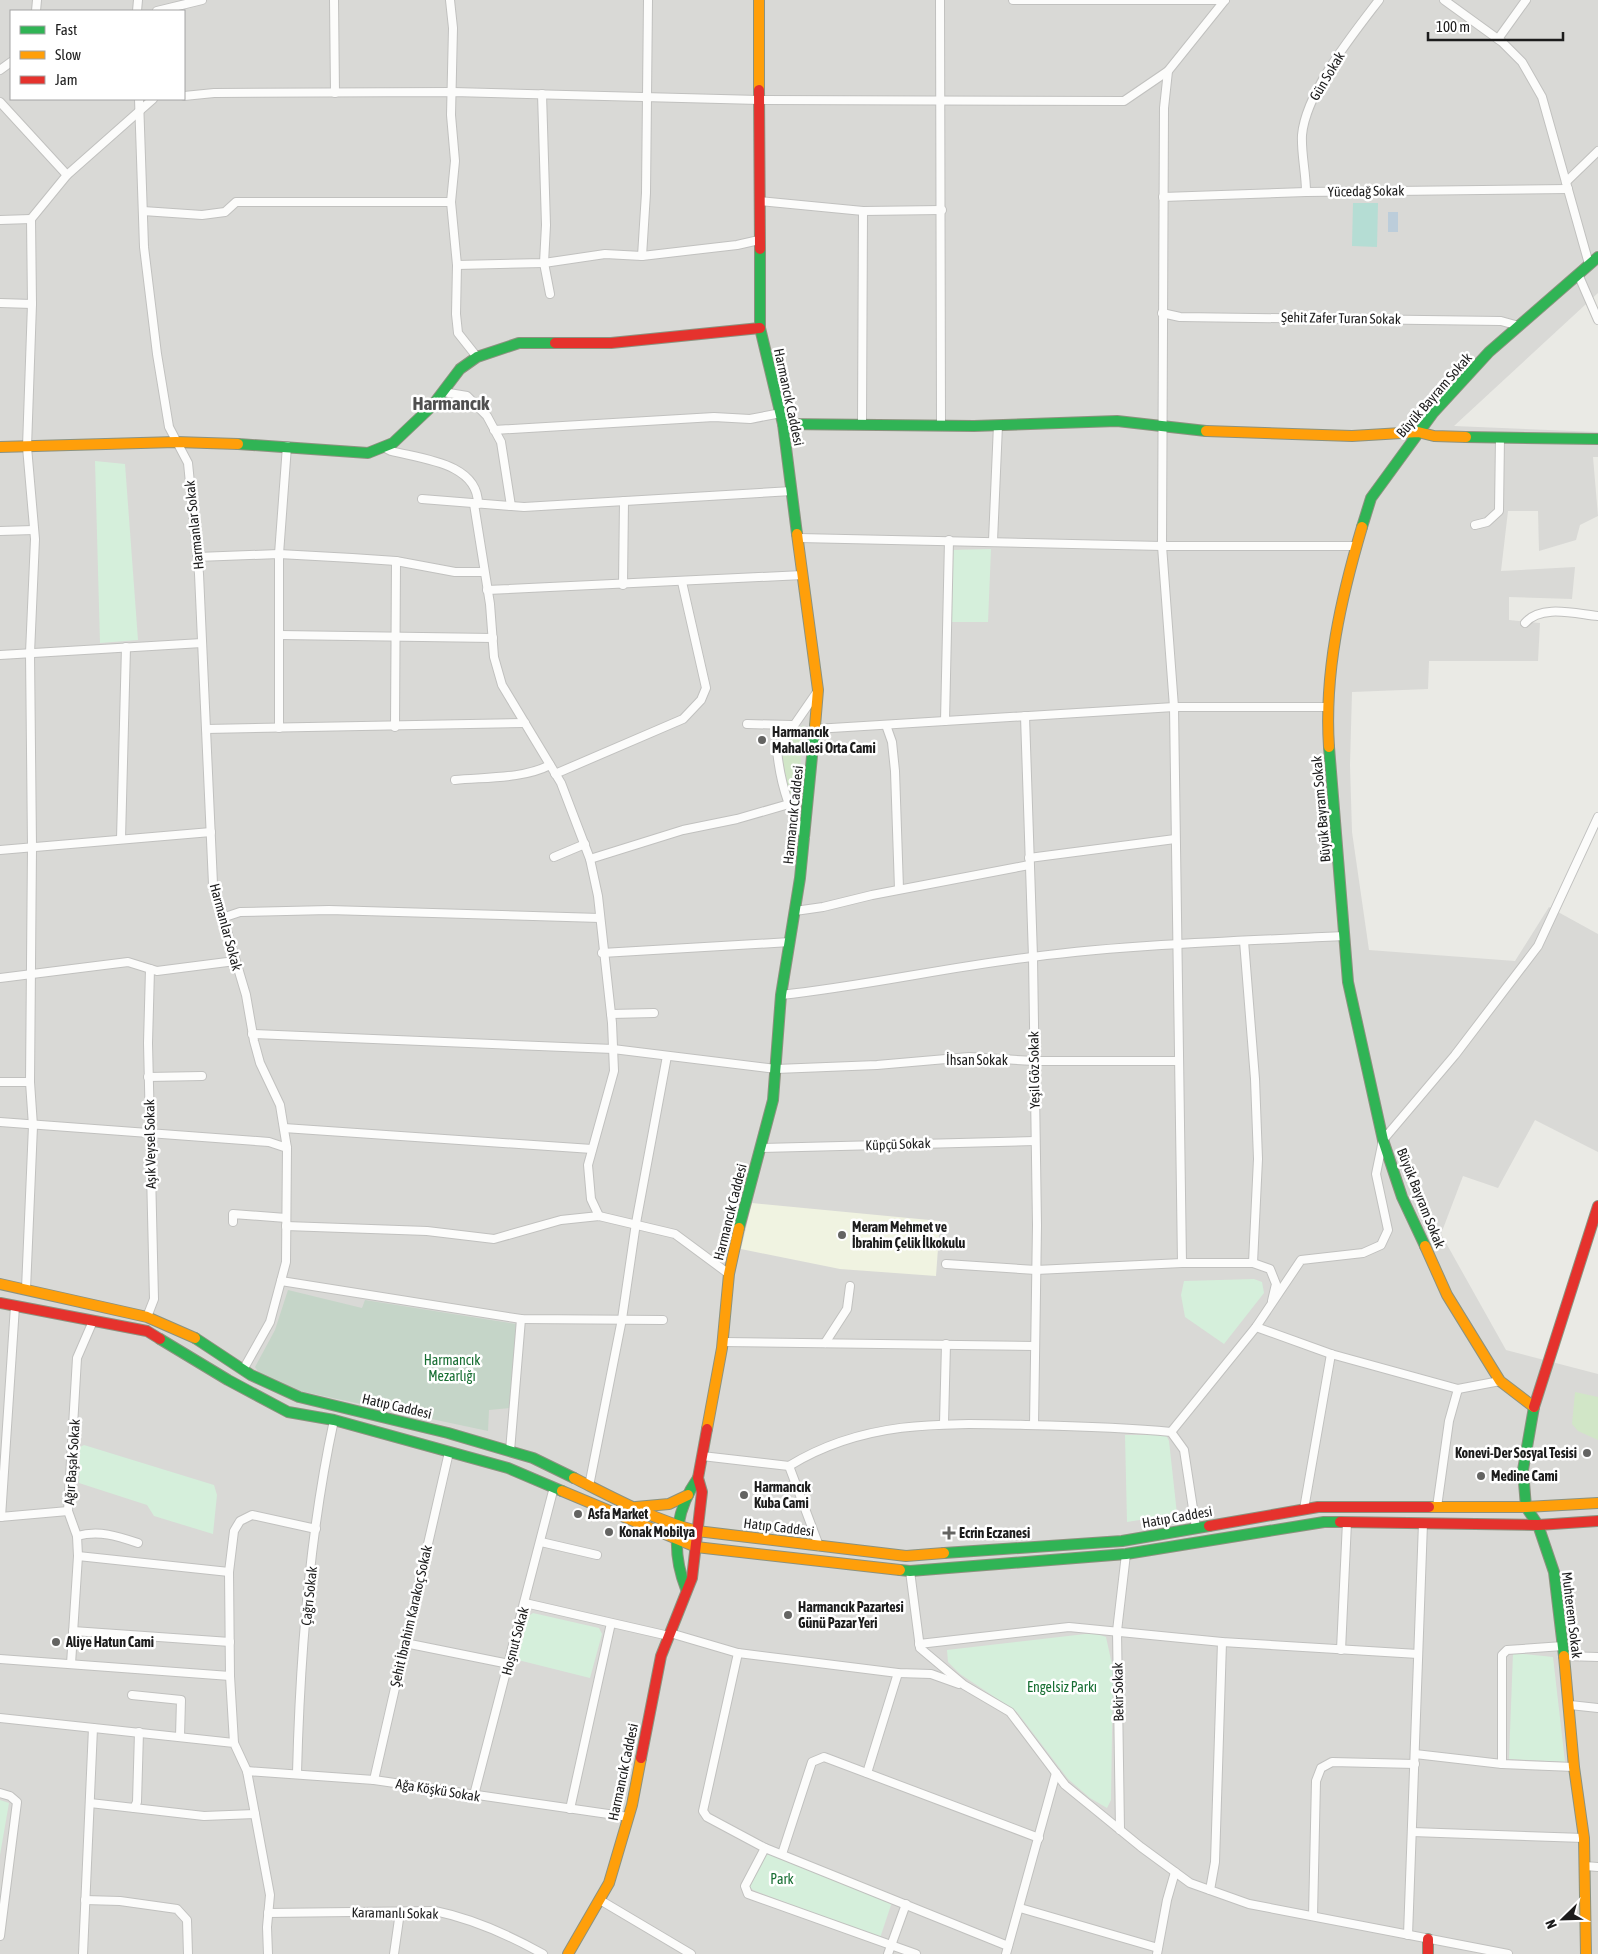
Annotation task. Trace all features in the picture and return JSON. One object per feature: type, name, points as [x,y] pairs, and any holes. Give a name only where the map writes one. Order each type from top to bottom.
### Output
[{"type":"street","points":[[161,10],[202,0]]},
{"type":"street","points":[[334,0],[334,92]]},
{"type":"street","points":[[450,0],[453,28],[451,115],[455,161],[451,202],[457,265],[456,314],[458,333],[477,357]]},
{"type":"street","points":[[642,256],[646,193],[648,0]]},
{"type":"street","name":"Harmancık Caddesi","points":[[568,1954],[609,1883],[628,1817],[661,1656],[686,1589],[692,1578],[702,1492],[698,1478],[723,1342],[729,1274],[774,1100],[781,995],[805,838],[818,690],[784,424],[760,328],[759,0]]},
{"type":"street","points":[[940,0],[942,100],[941,425]]},
{"type":"street","points":[[1014,0],[1225,0]]},
{"type":"street","points":[[185,96],[214,93],[453,92],[758,100],[1124,101],[1168,71],[1225,0]]},
{"type":"street","name":"Gün Sokak","points":[[1306,192],[1302,136],[1306,112],[1318,88],[1379,0]]},
{"type":"street","points":[[1444,0],[1498,38],[1522,62],[1542,97],[1589,264]]},
{"type":"street","points":[[1498,38],[1526,0]]},
{"type":"street","points":[[1168,71],[1164,108],[1162,546],[1174,707],[1182,1263]]},
{"type":"street","points":[[542,94],[546,225],[544,264],[550,294]]},
{"type":"street","name":"Harmanlar Sokak","points":[[139,100],[144,247],[158,354],[169,427],[188,462],[197,558],[202,642],[213,884],[246,995],[252,1034],[260,1063],[280,1106],[287,1148],[286,1262],[270,1322],[243,1370]]},
{"type":"street","points":[[26,1289],[33,1126],[30,1082],[32,846],[30,654],[34,530],[27,447],[32,304],[31,219],[67,174],[152,100]]},
{"type":"street","points":[[0,102],[67,174]]},
{"type":"street","points":[[1567,185],[1598,151]]},
{"type":"street","name":"Yücedağ Sokak","points":[[1163,197],[1567,185]]},
{"type":"street","points":[[759,201],[863,211],[942,210]]},
{"type":"street","points":[[143,212],[202,214],[225,212],[236,202],[451,202]]},
{"type":"street","points":[[862,424],[863,211]]},
{"type":"street","points":[[0,220],[31,219]]},
{"type":"street","points":[[457,265],[544,264],[605,254],[642,256],[737,245],[759,240]]},
{"type":"street","name":"Büyük Bayram Sokak","points":[[1534,1407],[1500,1381],[1447,1295],[1402,1197],[1383,1140],[1348,982],[1328,728],[1329,707],[1335,629],[1356,546],[1371,498],[1432,413],[1483,359],[1598,256]]},
{"type":"street","points":[[1578,274],[1598,320]]},
{"type":"street","points":[[0,303],[32,304]]},
{"type":"street","name":"Şehit Zafer Turan Sokak","points":[[1162,313],[1180,317],[1501,321],[1519,326]]},
{"type":"street","points":[[0,447],[176,442],[287,446],[368,453],[384,447],[399,437],[432,406],[460,369],[477,357],[519,343],[611,343],[760,328]]},
{"type":"street","points":[[443,392],[467,396],[487,416],[501,442],[511,506]]},
{"type":"street","points":[[494,430],[714,417],[750,419],[781,413]]},
{"type":"street","points":[[784,424],[998,425],[1117,421],[1209,431],[1352,436],[1418,432],[1434,436],[1598,439]]},
{"type":"street","points":[[993,541],[998,425]]},
{"type":"street","points":[[1475,525],[1487,522],[1499,511],[1500,437]]},
{"type":"street","points":[[279,728],[279,554],[287,446]]},
{"type":"street","points":[[384,447],[391,451],[455,468],[472,484],[478,494],[476,504],[494,657],[502,685],[556,774],[590,859],[600,918],[602,953],[611,1014],[614,1070],[588,1165],[591,1199],[600,1216]]},
{"type":"street","points":[[422,499],[511,506],[792,491]]},
{"type":"street","points":[[623,584],[624,501]]},
{"type":"street","points":[[0,531],[34,530]]},
{"type":"street","points":[[799,538],[1162,546],[1356,546]]},
{"type":"street","points":[[945,721],[949,540]]},
{"type":"street","points":[[197,558],[279,554],[396,561],[455,572],[484,572]]},
{"type":"street","points":[[395,727],[396,561]]},
{"type":"street","points":[[487,590],[804,575]]},
{"type":"street","points":[[556,774],[664,729],[683,719],[701,700],[706,688],[682,582]]},
{"type":"street","points":[[1525,623],[1530,618],[1543,612],[1598,616]]},
{"type":"street","points":[[280,636],[493,638]]},
{"type":"street","points":[[0,655],[202,642]]},
{"type":"street","points":[[121,840],[126,647]]},
{"type":"street","points":[[805,838],[794,820],[779,776],[776,750],[818,690]]},
{"type":"street","points":[[815,729],[1174,707],[1329,707]]},
{"type":"street","name":"Yeşil Göz Sokak","points":[[1026,716],[1035,1141],[1034,1425]]},
{"type":"street","points":[[206,729],[395,727],[525,723]]},
{"type":"street","points":[[747,724],[792,725]]},
{"type":"street","points":[[886,725],[892,742],[895,772],[899,889]]},
{"type":"street","points":[[455,780],[541,770],[550,765]]},
{"type":"street","points":[[590,859],[683,830],[737,820],[789,804]]},
{"type":"street","points":[[1171,1432],[1256,1327],[1301,1260],[1363,1253],[1381,1245],[1388,1230],[1376,1174],[1383,1140],[1455,1056],[1538,946],[1598,817]]},
{"type":"street","points":[[0,850],[210,832]]},
{"type":"street","points":[[795,911],[823,907],[1029,861],[1175,839]]},
{"type":"street","points":[[554,857],[585,844]]},
{"type":"street","points":[[222,918],[240,912],[329,910],[600,918]]},
{"type":"street","points":[[781,995],[838,989],[1032,957],[1176,945],[1344,936]]},
{"type":"street","points":[[1244,941],[1256,1099],[1258,1159],[1253,1263]]},
{"type":"street","points":[[602,953],[790,942]]},
{"type":"street","points":[[0,978],[128,962],[158,971],[235,961]]},
{"type":"street","name":"Aşık Veysel Sokak","points":[[147,1317],[154,1299],[148,1076],[150,969]]},
{"type":"street","points":[[611,1014],[654,1013]]},
{"type":"street","name":"İhsan Sokak","points":[[252,1034],[613,1049],[776,1069],[877,1065],[969,1057],[1034,1061],[1178,1061]]},
{"type":"street","points":[[589,1486],[622,1319],[636,1223],[667,1056]]},
{"type":"street","points":[[148,1076],[202,1076]]},
{"type":"street","points":[[0,1082],[30,1082]]},
{"type":"street","points":[[0,1122],[33,1126],[269,1142],[287,1148]]},
{"type":"street","points":[[284,1128],[592,1149]]},
{"type":"street","name":"Küpçü Sokak","points":[[761,1148],[1035,1141]]},
{"type":"street","name":"Muhterem Sokak","points":[[1586,1954],[1584,1838],[1574,1767],[1570,1705],[1554,1572],[1538,1525],[1526,1507],[1523,1470],[1534,1407],[1598,1206]]},
{"type":"street","points":[[233,1222],[233,1214],[286,1218]]},
{"type":"street","points":[[286,1226],[427,1231],[494,1239],[561,1220],[600,1216],[636,1223],[675,1234],[729,1274]]},
{"type":"street","points":[[946,1264],[1036,1270],[1182,1263],[1253,1263],[1270,1269],[1276,1284],[1271,1305]]},
{"type":"street","points":[[281,1281],[521,1318],[663,1320]]},
{"type":"street","name":"Hatıp Caddesi","points":[[0,1284],[147,1317],[194,1337],[243,1370],[299,1397],[448,1433],[532,1458],[634,1508],[677,1526],[697,1531],[906,1556],[1122,1541],[1318,1507],[1526,1507],[1598,1503]]},
{"type":"street","points":[[826,1343],[847,1309],[850,1286]]},
{"type":"street","name":"Hatıp Caddesi","points":[[0,1303],[147,1331],[266,1402],[288,1412],[334,1420],[508,1468],[696,1547],[910,1571],[1126,1554],[1324,1522],[1538,1525],[1598,1520]]},
{"type":"street","points":[[15,1306],[1,1517],[68,1511]]},
{"type":"street","points":[[510,1451],[521,1318]]},
{"type":"street","name":"Ağır Başak Sokak","points":[[71,1664],[78,1556],[77,1536],[68,1511],[77,1358],[93,1321]]},
{"type":"street","points":[[1256,1327],[1331,1354],[1458,1389],[1500,1381]]},
{"type":"street","points":[[723,1342],[1035,1346]]},
{"type":"street","points":[[944,1423],[946,1344]]},
{"type":"street","points":[[1304,1510],[1331,1354]]},
{"type":"street","points":[[1437,1507],[1449,1420],[1458,1389]]},
{"type":"street","name":"Çağrı Sokak","points":[[297,1773],[300,1686],[316,1529],[324,1468],[334,1420]]},
{"type":"street","points":[[702,1456],[790,1466],[831,1446],[886,1428],[944,1423],[1127,1428],[1171,1432],[1184,1450],[1196,1528]]},
{"type":"street","name":"Şehit İbrahim Karakoç Sokak","points":[[374,1780],[449,1452]]},
{"type":"street","points":[[790,1466],[819,1546]]},
{"type":"street","points":[[686,1589],[680,1577],[674,1538],[688,1495],[698,1478]]},
{"type":"street","name":"Hoşnut Sokak","points":[[474,1795],[554,1487]]},
{"type":"street","points":[[634,1508],[669,1504],[688,1495]]},
{"type":"street","points":[[268,1954],[270,1894],[247,1771],[234,1743],[230,1676],[229,1572],[234,1531],[240,1521],[252,1515],[316,1529]]},
{"type":"street","points":[[1341,1650],[1347,1522]]},
{"type":"street","points":[[1408,1935],[1423,1524]]},
{"type":"street","points":[[77,1536],[89,1532],[104,1533],[138,1543]]},
{"type":"street","points":[[540,1542],[597,1555]]},
{"type":"street","name":"Bekir Sokak","points":[[1120,1830],[1118,1631],[1126,1554]]},
{"type":"street","points":[[78,1556],[229,1572]]},
{"type":"street","points":[[910,1571],[920,1648],[964,1685],[1010,1712],[1064,1785],[1190,1883],[1250,1904],[1508,1954]]},
{"type":"street","points":[[525,1603],[669,1635],[738,1653],[898,1673],[930,1674],[964,1685]]},
{"type":"street","points":[[570,1809],[611,1623]]},
{"type":"street","points":[[919,1644],[1069,1627],[1222,1642],[1418,1654]]},
{"type":"street","points":[[73,1630],[230,1642]]},
{"type":"street","points":[[1210,1890],[1215,1862],[1222,1642]]},
{"type":"street","points":[[405,1643],[509,1664]]},
{"type":"street","points":[[1502,1764],[1502,1655],[1507,1650],[1563,1651],[1598,1658]]},
{"type":"street","points":[[738,1653],[702,1811],[707,1817],[765,1848],[906,1904],[1007,1950],[1040,1838],[1056,1773]]},
{"type":"street","points":[[0,1659],[230,1676]]},
{"type":"street","points":[[867,1773],[898,1673]]},
{"type":"street","points":[[132,1695],[181,1700],[180,1736]]},
{"type":"street","points":[[1570,1705],[1598,1708]]},
{"type":"street","points":[[0,1718],[234,1743]]},
{"type":"street","points":[[83,1954],[93,1728]]},
{"type":"street","points":[[134,1808],[137,1802],[139,1732]]},
{"type":"street","points":[[1415,1754],[1502,1764],[1574,1767]]},
{"type":"street","points":[[782,1854],[812,1762],[824,1757],[1040,1838]]},
{"type":"street","points":[[1313,1916],[1316,1781],[1321,1768],[1332,1762],[1415,1764]]},
{"type":"street","name":"Ağa Köşkü Sokak","points":[[247,1771],[297,1773],[374,1780],[628,1817]]},
{"type":"street","points":[[0,1793],[10,1796],[16,1802],[4,1870],[0,1936]]},
{"type":"street","points":[[90,1802],[204,1816],[255,1814]]},
{"type":"street","points":[[1412,1832],[1584,1838]]},
{"type":"street","points":[[765,1848],[745,1886],[748,1894],[916,1954]]},
{"type":"street","points":[[1585,1866],[1598,1867]]},
{"type":"street","points":[[1020,1908],[1158,1951],[1167,1900],[1175,1872]]},
{"type":"street","points":[[85,1900],[176,1909],[187,1920],[188,1954]]},
{"type":"street","points":[[600,1900],[681,1952],[692,1954]]},
{"type":"street","points":[[888,1954],[906,1904]]},
{"type":"street","name":"Karamanlı Sokak","points":[[268,1913],[435,1911],[457,1916],[512,1936],[543,1954]]},
{"type":"street","points":[[394,1954],[400,1912]]},
{"type":"street","points":[[1428,1939],[1428,1954]]},
{"type":"shaded area","points":[[0,0],[1598,0],[1598,293],[1454,426],[1598,432],[1598,457],[1593,457],[1598,516],[1580,525],[1576,540],[1539,551],[1538,511],[1508,511],[1501,571],[1575,567],[1572,599],[1509,597],[1509,620],[1540,623],[1538,661],[1429,661],[1428,689],[1352,692],[1350,765],[1352,832],[1369,950],[1515,961],[1549,907],[1598,934],[1598,1152],[1535,1120],[1498,1188],[1463,1176],[1441,1234],[1506,1350],[1598,1374],[1598,1954],[0,1954]]},
{"type":"shaded area","points":[[1353,203],[1378,203],[1377,247],[1352,246]]},
{"type":"shaded area","points":[[1388,212],[1398,212],[1398,232],[1388,232]]},
{"type":"shaded area","name":"Meram Mehmet ve İbrahim Çelik İlkokulu","points":[[752,1203],[940,1221],[936,1276],[840,1269],[741,1249]]},
{"type":"green space","points":[[95,461],[125,464],[138,640],[100,643]]},
{"type":"green space","points":[[991,549],[988,622],[951,622],[951,550]]},
{"type":"green space","points":[[803,725],[805,728],[795,808],[781,765],[782,752],[792,755],[797,746],[788,741]]},
{"type":"green space","points":[[1254,1279],[1262,1282],[1264,1293],[1224,1344],[1185,1317],[1181,1295],[1184,1281]]},
{"type":"green space","name":"Harmancık Mezarlığı","points":[[288,1290],[362,1308],[365,1300],[516,1324],[510,1408],[489,1410],[488,1431],[295,1390],[261,1376],[255,1367],[275,1330]]},
{"type":"green space","points":[[1575,1392],[1598,1397],[1598,1440],[1578,1431],[1572,1424]]},
{"type":"green space","points":[[1125,1435],[1166,1435],[1169,1441],[1177,1514],[1127,1522]]},
{"type":"green space","points":[[84,1445],[214,1485],[217,1495],[213,1534],[154,1516],[147,1505],[79,1483],[80,1447]]},
{"type":"green space","points":[[533,1613],[599,1628],[602,1634],[590,1678],[518,1660],[527,1617]]},
{"type":"green space","name":"Engelsiz Parkı","points":[[1094,1633],[1106,1637],[1113,1669],[1111,1800],[1107,1808],[1090,1798],[1068,1779],[1017,1712],[960,1674],[948,1662],[947,1650]]},
{"type":"green space","points":[[1513,1653],[1553,1657],[1565,1762],[1509,1759]]},
{"type":"green space","points":[[0,1800],[9,1803],[0,1855]]},
{"type":"green space","name":"Park","points":[[772,1854],[892,1902],[880,1938],[753,1890],[749,1886],[765,1855]]},
{"type":"traffic: fast","points":[[760,249],[760,328],[783,424],[797,534]]},
{"type":"traffic: fast","points":[[1362,527],[1371,498],[1433,413],[1489,352],[1598,257]]},
{"type":"traffic: fast","points":[[238,444],[368,453],[393,443],[432,406],[460,369],[477,357],[519,343],[555,343]]},
{"type":"traffic: fast","points":[[783,424],[974,426],[1117,421],[1206,431]]},
{"type":"traffic: fast","points":[[1466,437],[1598,439]]},
{"type":"traffic: fast","points":[[739,1228],[773,1100],[781,995],[800,878],[815,726]]},
{"type":"traffic: fast","points":[[1329,747],[1348,982],[1383,1140],[1402,1197],[1425,1246]]},
{"type":"traffic: fast","points":[[195,1338],[251,1375],[299,1397],[448,1433],[533,1458],[574,1478]]},
{"type":"traffic: fast","points":[[160,1339],[228,1380],[288,1412],[334,1420],[508,1468],[562,1491]]},
{"type":"traffic: fast","points":[[1534,1407],[1523,1470],[1526,1507],[1538,1525],[1554,1572],[1564,1656]]},
{"type":"traffic: fast","points":[[686,1589],[678,1560],[677,1532],[684,1504],[698,1478]]},
{"type":"traffic: fast","points":[[900,1570],[910,1571],[1126,1554],[1324,1522],[1340,1522]]},
{"type":"traffic: fast","points":[[944,1553],[1122,1541],[1209,1526]]},
{"type":"traffic: slow","points":[[759,0],[759,90]]},
{"type":"traffic: slow","points":[[1206,431],[1352,436],[1418,432],[1434,436],[1466,437]]},
{"type":"traffic: slow","points":[[0,447],[176,442],[238,444]]},
{"type":"traffic: slow","points":[[1329,747],[1329,691],[1336,636],[1347,581],[1362,527]]},
{"type":"traffic: slow","points":[[797,534],[818,690],[815,726]]},
{"type":"traffic: slow","points":[[707,1429],[722,1348],[729,1274],[739,1228]]},
{"type":"traffic: slow","points":[[1425,1246],[1447,1295],[1500,1381],[1534,1407]]},
{"type":"traffic: slow","points":[[0,1284],[147,1317],[195,1338]]},
{"type":"traffic: slow","points":[[574,1478],[650,1515],[697,1531],[906,1556],[944,1553]]},
{"type":"traffic: slow","points":[[562,1491],[696,1547],[900,1570]]},
{"type":"traffic: slow","points":[[636,1507],[669,1504],[688,1495]]},
{"type":"traffic: slow","points":[[1429,1507],[1526,1507],[1598,1503]]},
{"type":"traffic: slow","points":[[1564,1656],[1574,1767],[1584,1838],[1586,1954]]},
{"type":"traffic: slow","points":[[568,1954],[609,1883],[632,1805],[641,1758]]},
{"type":"traffic: jam","points":[[759,90],[760,249]]},
{"type":"traffic: jam","points":[[555,343],[611,343],[760,328]]},
{"type":"traffic: jam","points":[[1534,1407],[1598,1206]]},
{"type":"traffic: jam","points":[[0,1303],[147,1331],[160,1339]]},
{"type":"traffic: jam","points":[[641,1758],[661,1656],[692,1578],[702,1492],[698,1478],[707,1429]]},
{"type":"traffic: jam","points":[[1209,1526],[1318,1507],[1429,1507]]},
{"type":"traffic: jam","points":[[1340,1522],[1538,1525],[1598,1521]]},
{"type":"traffic: jam","points":[[1428,1939],[1428,1954]]},
{"type":"place","name":"Harmancık Mahallesi Orta Cami","points":[[762,740]]},
{"type":"place","name":"Meram Mehmet ve İbrahim Çelik İlkokulu","points":[[842,1235]]},
{"type":"place","name":"Konevi-Der Sosyal Tesisi","points":[[1587,1453]]},
{"type":"place","name":"Medine Cami","points":[[1481,1476]]},
{"type":"place","name":"Harmancık Kuba Cami","points":[[744,1495]]},
{"type":"place","name":"Asfa Market","points":[[578,1514]]},
{"type":"place","name":"Konak Mobilya","points":[[609,1532]]},
{"type":"place","name":"Ecrin Eczanesi","points":[[949,1533]]},
{"type":"place","name":"Harmancık Pazartesi Günü Pazar Yeri","points":[[788,1615]]},
{"type":"place","name":"Aliye Hatun Cami","points":[[56,1642]]},
{"type":"district","name":"Harmancık","points":[[451,403]]}]
